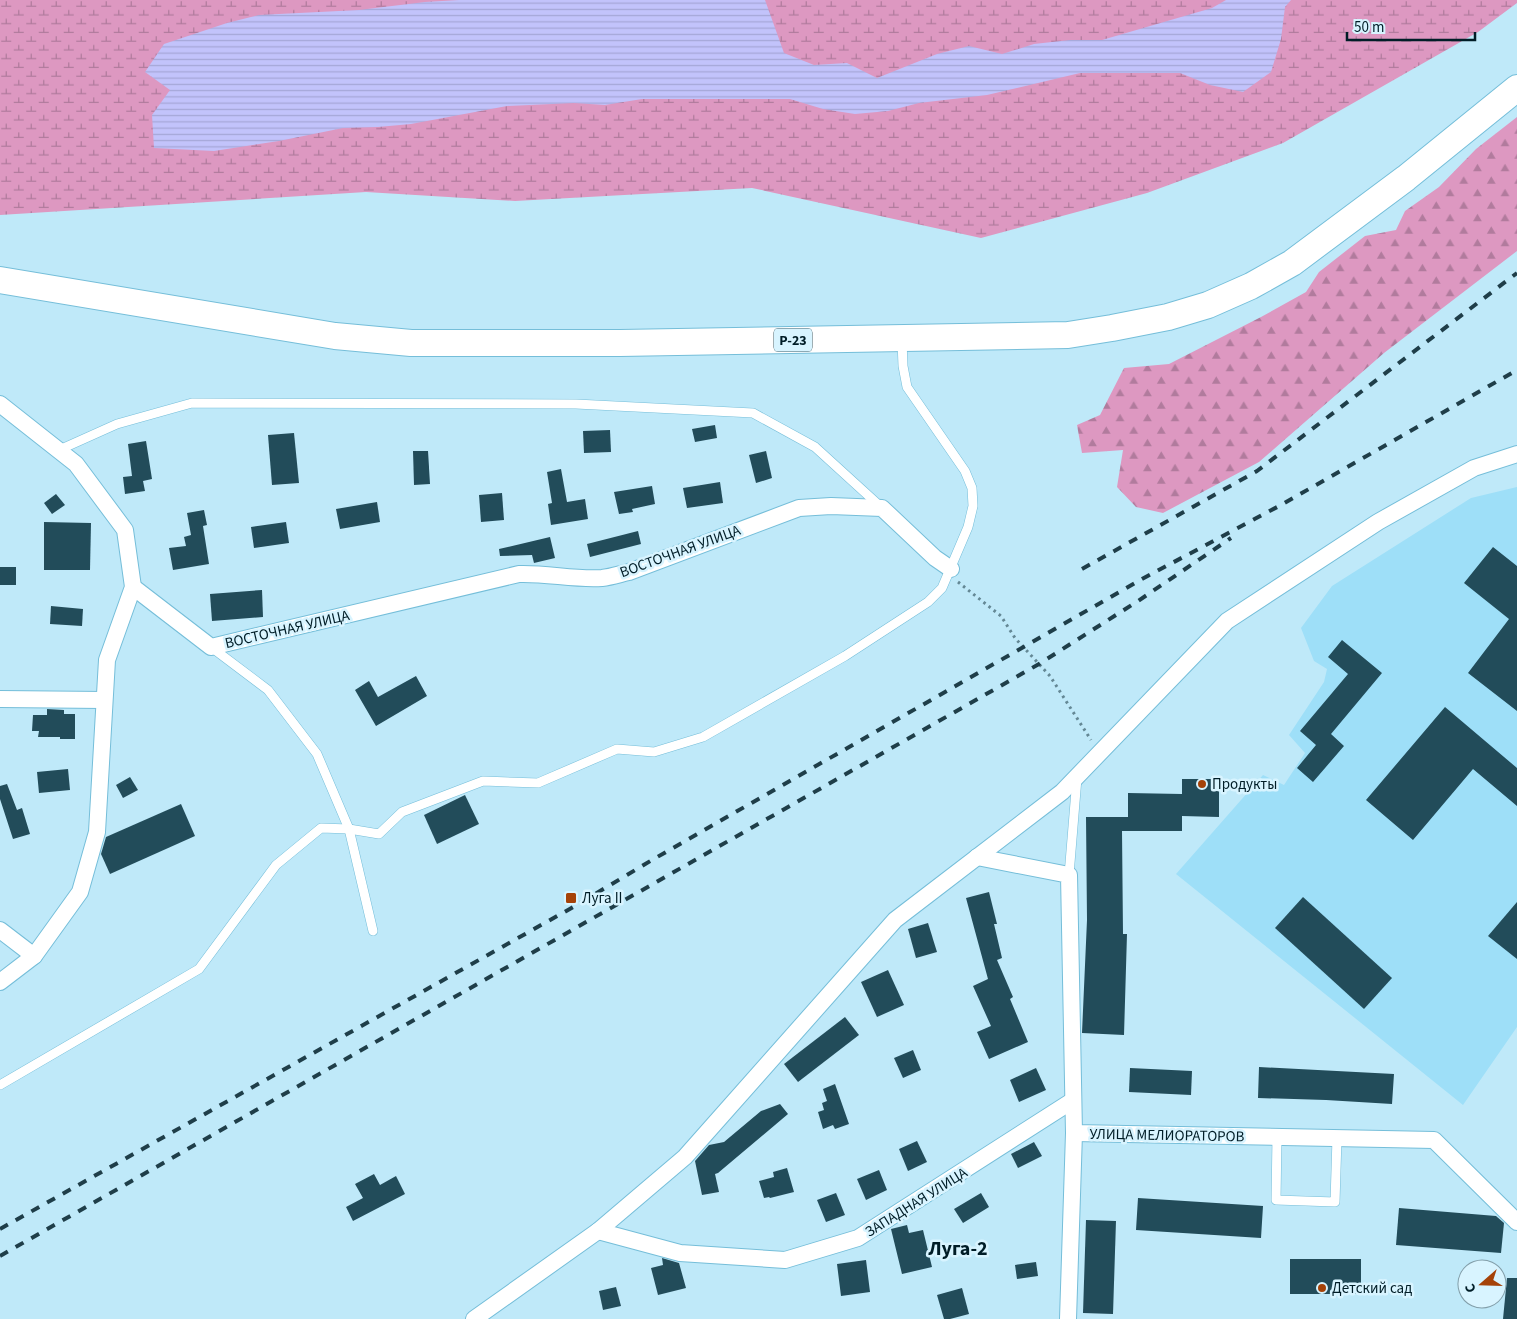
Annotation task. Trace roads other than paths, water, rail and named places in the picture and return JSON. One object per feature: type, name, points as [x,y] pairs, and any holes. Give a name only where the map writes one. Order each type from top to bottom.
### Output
[{"type":"main road","name":"Р-23","points":[[0,280],[325,334],[411,342],[610,343],[1068,335],[1168,317],[1208,305],[1251,286],[1292,263],[1406,178],[1517,88]]},
{"type":"street","points":[[0,404],[76,464],[125,530],[133,587],[107,660],[96,832],[80,892],[34,956],[0,982]]},
{"type":"street","points":[[474,1319],[598,1231],[685,1157],[895,920],[1062,792],[1227,621],[1378,522],[1474,468],[1517,454]]},
{"type":"street","name":"ВОСТОЧНАЯ УЛИЦА","points":[[211,647],[519,574],[540,573],[602,578],[630,572],[799,508],[831,506],[882,508]]},
{"type":"street","points":[[882,508],[935,558],[951,570]]},
{"type":"street","points":[[133,587],[211,647]]},
{"type":"street","points":[[0,699],[104,700]]},
{"type":"street","points":[[977,857],[1068,875]]},
{"type":"street","name":"УЛИЦА МЕЛИОРАТОРОВ","points":[[1068,875],[1074,1133],[1434,1140],[1517,1222]]},
{"type":"street","points":[[0,930],[34,956]]},
{"type":"street","name":"ЗАПАДНАЯ УЛИЦА","points":[[598,1231],[680,1253],[785,1260],[858,1238],[1072,1101]]},
{"type":"street","points":[[1068,1319],[1074,1133]]},
{"type":"lane","points":[[0,1085],[199,970],[276,865],[321,828],[349,829],[379,834],[402,812],[484,781],[538,783],[617,749],[654,752],[703,736],[845,656],[928,602],[942,588],[968,527],[973,506],[972,488],[965,472],[907,387],[903,366],[902,338]]},
{"type":"lane","points":[[59,450],[117,424],[192,403],[576,404],[753,414],[815,447],[882,508]]},
{"type":"lane","points":[[211,647],[268,690],[317,754],[349,829],[373,932]]},
{"type":"lane","points":[[1068,875],[1077,776]]},
{"type":"lane","points":[[1277,1137],[1276,1200],[1335,1202],[1337,1138]]},
{"type":"railway","points":[[1082,569],[1257,471],[1517,273]]},
{"type":"railway","points":[[0,1229],[575,906],[1142,579],[1281,505],[1517,370]]},
{"type":"railway","points":[[0,1256],[1039,664],[1138,601],[1231,538]]},
{"type":"place","name":"Продукты","points":[[1202,784]]},
{"type":"place","name":"Луга II","points":[[571,898]]},
{"type":"place","name":"Детский сад","points":[[1322,1288]]},
{"type":"district","name":"Луга-2","points":[[958,1248]]}]
